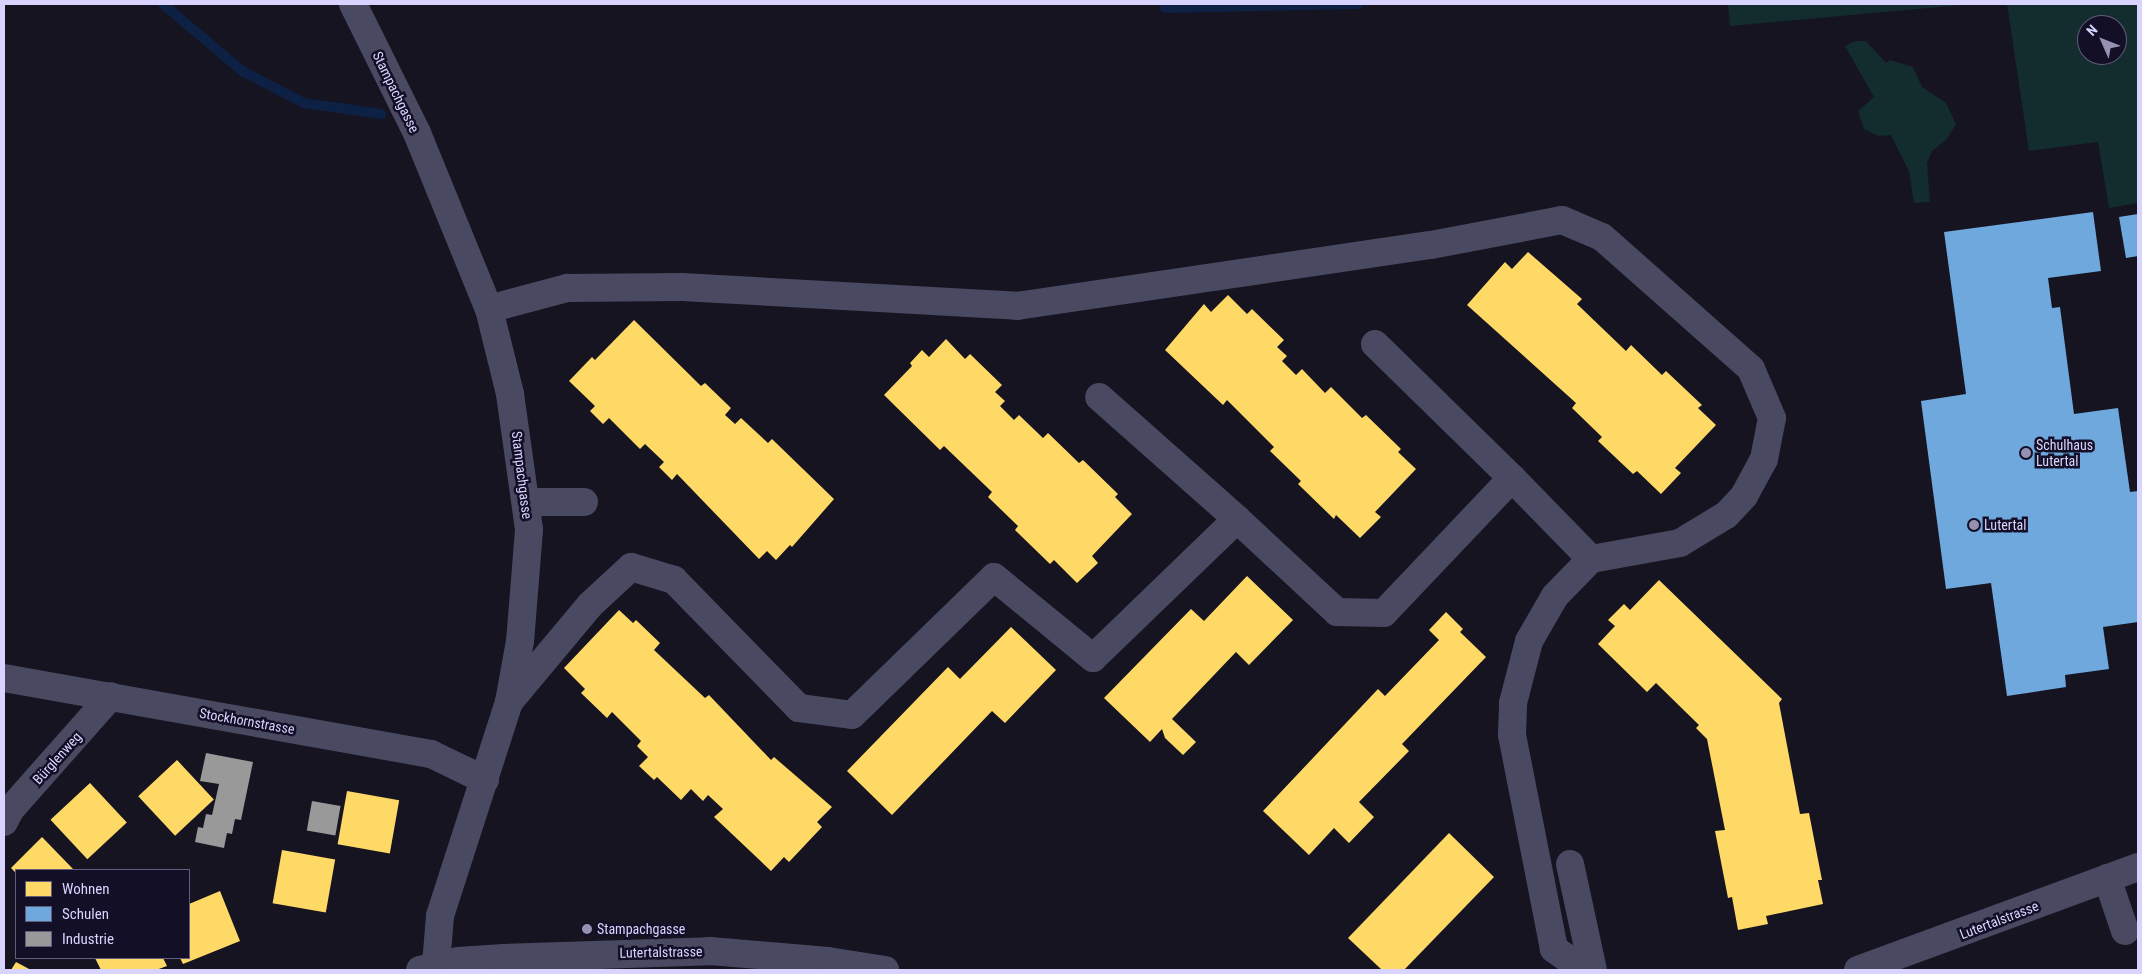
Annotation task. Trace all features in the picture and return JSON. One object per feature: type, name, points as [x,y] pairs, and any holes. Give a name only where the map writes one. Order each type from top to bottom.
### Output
[{"type":"street","name":"Stampachgasse","points":[[353,4],[417,133],[489,309],[510,394],[529,530],[526,579],[509,702],[440,916],[428,968]]},
{"type":"street","points":[[489,309],[567,288],[682,287],[1017,306],[1430,245],[1562,220],[1602,237],[1751,369],[1772,418],[1768,446],[1755,478],[1726,515],[1680,543],[1654,550],[1591,559],[1555,596],[1529,641],[1513,703],[1512,735],[1554,949],[1584,970]]},
{"type":"street","points":[[1374,344],[1512,478],[1591,559]]},
{"type":"street","points":[[1099,397],[1238,519],[1337,612],[1384,613],[1512,478]]},
{"type":"street","points":[[526,502],[584,502]]},
{"type":"street","points":[[509,702],[590,605],[631,567],[674,580],[799,708],[852,715],[994,577],[1093,658],[1238,519]]},
{"type":"street","name":"Stockhornstrasse","points":[[4,678],[431,754],[485,780]]},
{"type":"street","name":"Bürglenweg","points":[[4,822],[10,810],[111,696]]},
{"type":"street","points":[[1570,864],[1593,970]]},
{"type":"street","name":"Lutertalstrasse","points":[[1858,970],[2138,867]]},
{"type":"street","points":[[2107,878],[2125,931]]},
{"type":"street","name":"Lutertalstrasse","points":[[428,968],[619,952],[710,951],[828,961],[885,970]]},
{"type":"green space","points":[[1728,4],[1972,4],[1730,26]]},
{"type":"green space","points":[[2007,4],[2138,4],[2138,203],[2109,208],[2098,142],[2029,151]]},
{"type":"green space","points":[[1855,41],[1866,41],[1886,63],[1890,60],[1913,67],[1922,87],[1946,103],[1956,124],[1946,140],[1932,151],[1927,163],[1930,202],[1914,203],[1909,171],[1891,135],[1879,136],[1864,129],[1858,111],[1874,97],[1845,46]]},
{"type":"building: Wohnen","points":[[1528,252],[1582,299],[1577,304],[1626,351],[1631,345],[1662,375],[1666,371],[1702,405],[1698,408],[1716,425],[1675,468],[1681,473],[1661,494],[1637,471],[1633,474],[1598,441],[1602,437],[1572,408],[1576,403],[1467,305],[1505,262],[1512,269]]},
{"type":"building: Wohnen","points":[[1228,295],[1247,314],[1252,309],[1284,340],[1277,347],[1287,356],[1282,361],[1296,375],[1302,369],[1325,393],[1331,387],[1362,418],[1366,415],[1401,449],[1398,452],[1416,469],[1375,512],[1381,517],[1360,538],[1336,515],[1334,519],[1298,484],[1301,481],[1270,451],[1274,447],[1227,400],[1223,405],[1165,350],[1204,304],[1211,312]]},
{"type":"building: Wohnen","points":[[634,320],[701,386],[705,383],[731,408],[725,415],[735,424],[741,418],[768,443],[772,439],[834,499],[792,547],[790,545],[776,560],[767,551],[759,559],[677,474],[672,480],[659,467],[664,462],[645,444],[640,449],[609,418],[603,424],[590,411],[595,406],[569,381],[592,357],[595,360]]},
{"type":"building: Wohnen","points":[[946,339],[965,359],[970,354],[1002,385],[995,392],[1005,401],[1000,406],[1014,420],[1019,415],[1043,438],[1048,433],[1079,463],[1083,460],[1118,494],[1115,497],[1132,514],[1092,556],[1098,563],[1077,583],[1054,560],[1050,564],[1015,530],[1018,526],[988,497],[992,492],[944,446],[940,450],[884,395],[912,366],[910,363],[922,350],[929,357]]},
{"type":"building: Wohnen","points":[[1247,576],[1293,620],[1249,665],[1236,652],[1172,719],[1196,742],[1183,755],[1165,738],[1162,729],[1150,742],[1104,698],[1191,609],[1204,621]]},
{"type":"building: Wohnen","points":[[1659,580],[1782,699],[1779,703],[1800,814],[1809,813],[1822,880],[1818,880],[1823,904],[1766,916],[1768,924],[1738,930],[1732,897],[1728,898],[1715,831],[1725,830],[1707,739],[1696,728],[1699,725],[1656,683],[1647,692],[1598,644],[1615,626],[1608,620],[1624,604],[1630,610]]},
{"type":"building: Wohnen","points":[[619,610],[633,623],[636,620],[660,643],[654,650],[705,698],[709,695],[771,760],[774,757],[832,807],[817,822],[822,827],[789,862],[784,857],[771,871],[714,817],[723,809],[708,795],[703,801],[691,789],[681,800],[657,777],[654,780],[639,766],[648,757],[637,746],[641,741],[612,712],[607,718],[581,693],[585,689],[564,668]]},
{"type":"building: Wohnen","points":[[1446,612],[1463,629],[1460,632],[1486,657],[1402,744],[1409,751],[1359,802],[1374,817],[1349,843],[1334,828],[1309,855],[1263,811],[1378,689],[1385,696],[1439,640],[1429,630]]},
{"type":"building: Wohnen","points":[[1011,627],[1056,670],[1005,723],[992,711],[892,815],[847,771],[948,667],[960,679]]},
{"type":"building: Wohnen","points":[[177,760],[214,799],[175,836],[138,796]]},
{"type":"building: Wohnen","points":[[90,783],[127,822],[87,859],[51,820]]},
{"type":"building: Wohnen","points":[[347,791],[399,800],[390,853],[338,844]]},
{"type":"building: Wohnen","points":[[1449,833],[1494,877],[1404,970],[1382,970],[1348,938]]},
{"type":"building: Wohnen","points":[[42,837],[73,869],[15,869],[15,872],[11,868]]},
{"type":"building: Wohnen","points":[[282,850],[335,859],[326,913],[273,903]]},
{"type":"building: Wohnen","points":[[220,891],[240,941],[183,964],[180,959],[190,959],[190,904]]},
{"type":"building: Wohnen","points":[[96,959],[164,959],[167,966],[156,970],[101,970]]},
{"type":"building: Wohnen","points":[[16,962],[31,970],[11,970]]},
{"type":"building: Schulen","name":"Schulhaus Lutertal","points":[[2093,212],[2101,271],[2048,278],[2052,308],[2060,307],[2074,414],[2118,408],[2130,492],[2138,491],[2138,622],[2103,627],[2109,669],[2065,675],[2066,687],[2007,696],[1991,583],[1946,589],[1921,401],[1966,394],[1944,232]]},
{"type":"building: Schulen","points":[[2138,214],[2138,256],[2126,258],[2119,217]]},
{"type":"building: Industrie","points":[[206,753],[253,762],[241,820],[235,819],[232,834],[227,833],[224,848],[195,842],[198,827],[203,828],[206,814],[212,815],[219,784],[200,781]]},
{"type":"building: Industrie","points":[[312,801],[341,806],[335,836],[307,831]]},
{"type":"waterway","points":[[163,4],[242,71],[304,103],[381,114]]},
{"type":"waterway","points":[[1165,8],[1358,4]]},
{"type":"place","name":"Schulhaus Lutertal","points":[[2026,453]]},
{"type":"place","name":"Lutertal","points":[[1974,525]]},
{"type":"place","name":"Stampachgasse","points":[[587,929]]}]
